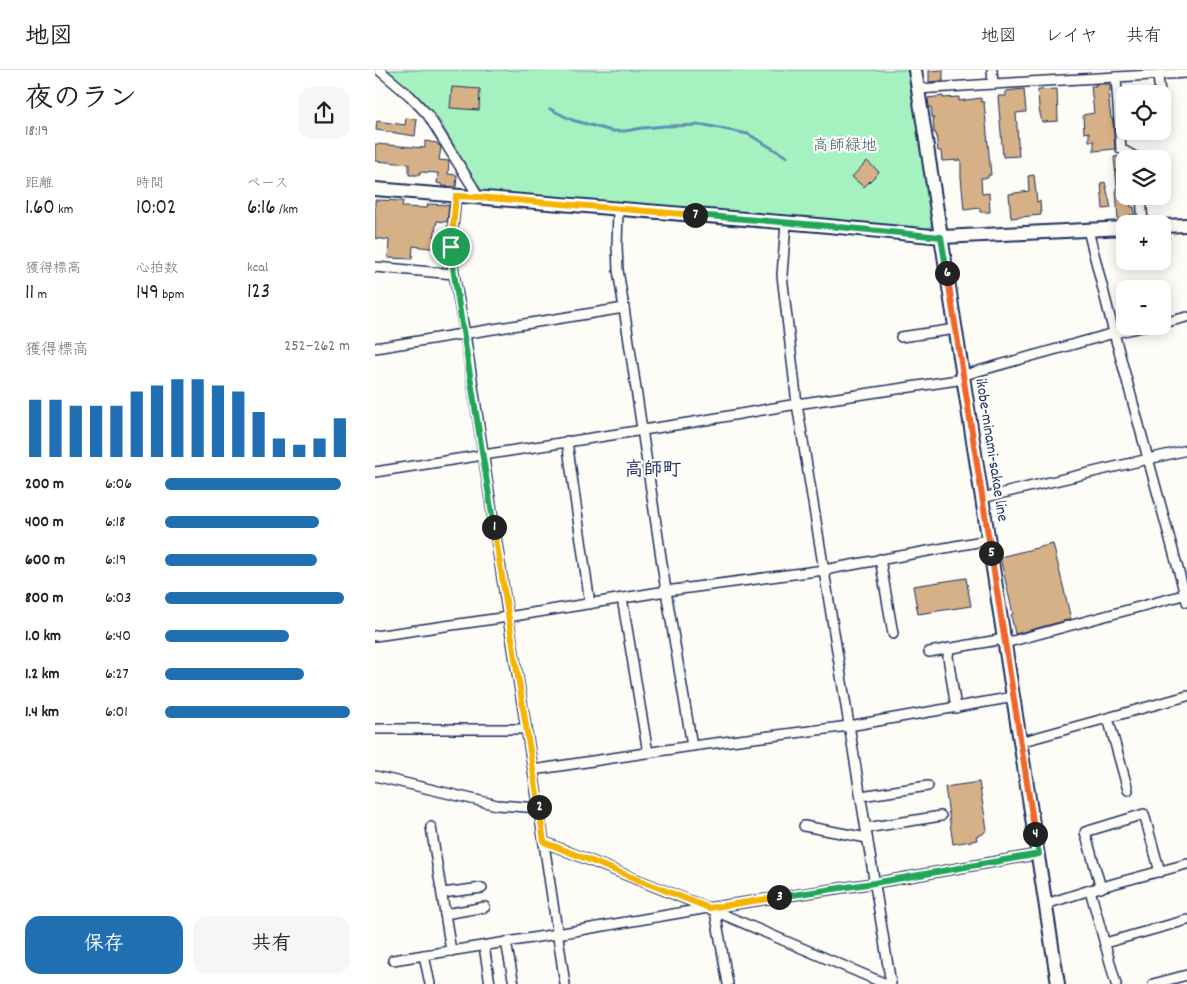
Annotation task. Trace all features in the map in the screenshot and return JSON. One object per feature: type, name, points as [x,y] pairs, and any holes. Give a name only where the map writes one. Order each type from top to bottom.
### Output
[{"type":"main road","name":"ikobe-minami-sakae line","points":[[915,70],[1059,984]]},
{"type":"main road","points":[[375,190],[818,225],[941,237],[1116,228]]},
{"type":"main road","points":[[1171,226],[1187,225]]},
{"type":"street","points":[[379,70],[410,96],[428,115],[474,189],[477,197]]},
{"type":"street","points":[[992,70],[993,84]]},
{"type":"street","points":[[919,90],[1187,73]]},
{"type":"street","points":[[1158,74],[1159,85]]},
{"type":"street","points":[[1116,77],[1121,149],[1123,150]]},
{"type":"street","points":[[456,196],[451,247],[454,274],[527,728],[565,984]]},
{"type":"street","points":[[618,209],[617,246],[624,308],[691,746]]},
{"type":"street","points":[[785,223],[782,275],[797,404],[891,984]]},
{"type":"street","points":[[929,652],[1004,641],[1186,597],[1088,230]]},
{"type":"street","points":[[375,267],[454,274]]},
{"type":"street","points":[[375,348],[624,308]]},
{"type":"street","points":[[1171,321],[1187,318]]},
{"type":"street","points":[[901,337],[956,329]]},
{"type":"street","points":[[375,472],[964,377],[1114,333]]},
{"type":"street","points":[[567,441],[591,604]]},
{"type":"street","points":[[982,498],[1187,450]]},
{"type":"street","points":[[375,636],[508,617],[666,591],[824,570],[989,540]]},
{"type":"street","points":[[880,559],[893,634]]},
{"type":"street","points":[[621,598],[648,753]]},
{"type":"street","points":[[949,648],[948,657],[956,708]]},
{"type":"street","points":[[1020,742],[1187,696]]},
{"type":"street","points":[[533,770],[691,746],[849,726],[1014,698]]},
{"type":"street","points":[[1108,718],[1128,790]]},
{"type":"street","points":[[375,729],[527,728]]},
{"type":"street","points":[[375,776],[497,805],[539,808]]},
{"type":"street","points":[[861,796],[928,786]]},
{"type":"street","points":[[1101,888],[1085,832],[1144,814],[1160,872]]},
{"type":"street","points":[[804,826],[866,833],[941,816]]},
{"type":"street","points":[[431,826],[451,951]]},
{"type":"street","points":[[544,842],[712,909],[886,984]]},
{"type":"street","points":[[393,960],[874,883],[1039,854]]},
{"type":"street","points":[[1046,904],[1187,864]]},
{"type":"street","points":[[442,893],[482,888]]},
{"type":"street","points":[[1090,890],[1116,984]]},
{"type":"street","points":[[445,914],[485,907]]},
{"type":"street","points":[[712,909],[728,984]]},
{"type":"street","points":[[1105,943],[1187,920]]},
{"type":"street","points":[[506,942],[514,984]]},
{"type":"street","points":[[484,946],[490,984]]},
{"type":"street","points":[[423,955],[430,984]]},
{"type":"street","points":[[1153,984],[1187,975]]},
{"type":"green space","name":"高師緑地","points":[[388,70],[907,70],[914,91],[935,225],[922,230],[486,193],[481,190],[434,112],[431,114],[419,99]]},
{"type":"building","points":[[943,70],[943,81],[929,82],[929,71]]},
{"type":"building","points":[[1095,84],[1110,84],[1110,92],[1108,93],[1115,149],[1094,151],[1094,141],[1089,141],[1089,132],[1084,133],[1083,115],[1094,113],[1091,86],[1096,86]]},
{"type":"building","points":[[452,87],[480,89],[479,110],[450,108]]},
{"type":"building","points":[[1024,89],[1026,112],[1016,113],[1019,156],[1003,157],[998,96],[1006,96],[1006,91]]},
{"type":"building","points":[[1057,89],[1058,121],[1042,122],[1038,90]]},
{"type":"building","points":[[943,96],[943,98],[959,97],[959,101],[981,98],[981,102],[984,102],[991,175],[988,175],[988,178],[981,178],[982,194],[989,193],[990,212],[980,212],[980,208],[964,210],[961,160],[942,161],[941,151],[938,151],[936,133],[934,133],[933,116],[928,98]]},
{"type":"building","points":[[406,118],[417,119],[415,136],[376,130],[377,121],[405,125]]},
{"type":"building","points":[[425,141],[437,143],[441,147],[439,160],[449,161],[448,174],[457,175],[456,187],[442,186],[437,183],[438,173],[420,172],[420,175],[409,175],[409,164],[375,161],[375,144],[425,148]]},
{"type":"building","points":[[1114,157],[1116,157],[1116,177]]},
{"type":"building","points":[[867,161],[879,172],[864,187],[852,177]]},
{"type":"building","points":[[1034,175],[1037,202],[1040,201],[1041,215],[1011,218],[1009,194],[1029,191],[1028,176]]},
{"type":"building","points":[[1105,182],[1111,208],[1103,209],[1101,183]]},
{"type":"building","points":[[375,200],[403,201],[402,207],[427,208],[428,204],[449,205],[447,222],[437,221],[434,237],[439,237],[438,249],[413,246],[412,259],[388,258],[389,240],[375,238]]},
{"type":"building","points":[[1117,205],[1131,205],[1131,207],[1134,207],[1135,215],[1118,215]]},
{"type":"building","points":[[1053,544],[1071,619],[1015,634],[1011,615],[1013,614],[1000,557]]},
{"type":"building","points":[[966,578],[971,606],[918,614],[913,586]]},
{"type":"building","points":[[979,782],[987,829],[983,834],[976,836],[977,840],[953,844],[945,787]]},
{"type":"waterway","points":[[550,109],[572,120],[612,131],[665,126],[704,125],[748,134],[787,157]]},
{"type":"district","name":"高師町","points":[[653,471]]},
{"type":"route","points":[[456,196],[818,225],[941,237],[1039,854],[874,883],[709,908],[544,842],[451,247],[456,196]]}]
